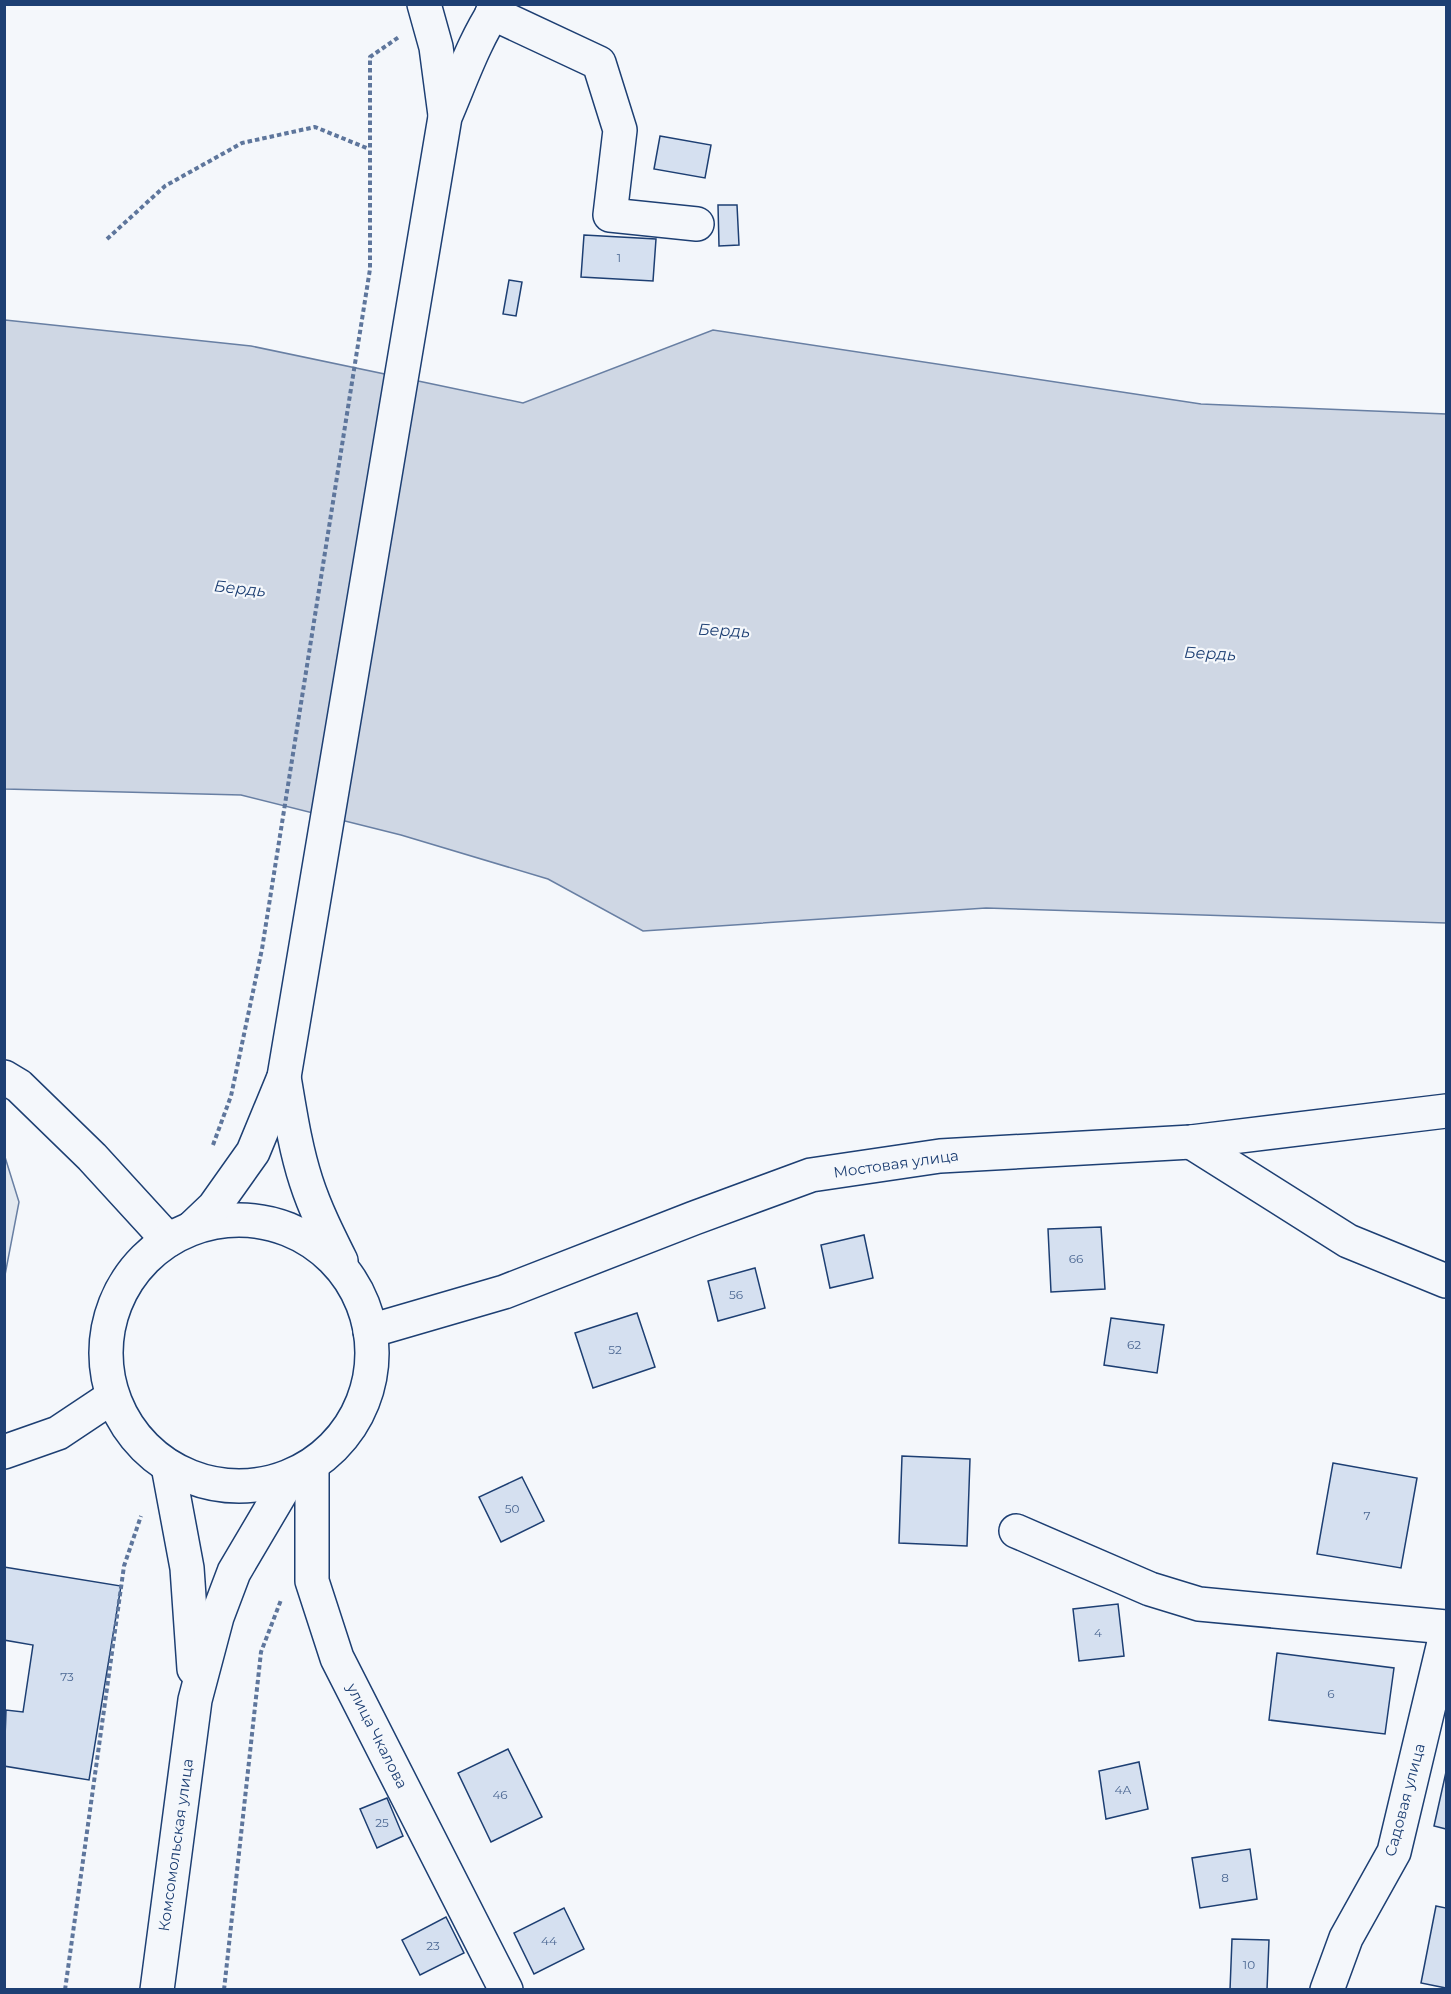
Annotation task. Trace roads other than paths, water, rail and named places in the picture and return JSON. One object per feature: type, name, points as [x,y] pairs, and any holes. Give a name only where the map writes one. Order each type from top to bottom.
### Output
[{"type":"main road","points":[[284,1077],[296,1144],[306,1181],[320,1219],[366,1313],[372,1347],[370,1382],[358,1414],[338,1443],[301,1471],[266,1485],[231,1487],[193,1479],[168,1466],[159,1461],[131,1432],[112,1397],[105,1357],[107,1329],[115,1302],[134,1271],[146,1257],[214,1207],[253,1152],[284,1077],[445,117],[495,9],[599,63],[620,130],[610,215],[698,224]]},
{"type":"main road","points":[[425,11],[436,47],[445,117]]},
{"type":"main road","points":[[4,1077],[19,1086],[92,1156],[180,1234]]},
{"type":"main road","name":"Мостовая улица","points":[[370,1331],[504,1292],[812,1175],[940,1156],[1191,1142],[1446,1111]]},
{"type":"main road","points":[[1191,1142],[1348,1241],[1446,1281]]},
{"type":"main road","points":[[180,1234],[210,1222],[261,1221],[296,1232],[327,1253],[351,1281]]},
{"type":"main road","points":[[4,1452],[58,1433],[112,1397]]},
{"type":"main road","name":"Комсомольская улица","points":[[168,1466],[187,1568],[195,1700]]},
{"type":"main road","name":"Комсомольская улица","points":[[157,1989],[195,1700],[217,1617],[234,1572],[301,1471]]},
{"type":"main road","name":"улица Чкалова","points":[[301,1471],[312,1581],[337,1658],[506,1989]]},
{"type":"main road","points":[[1016,1531],[1150,1590],[1200,1604],[1446,1627]]},
{"type":"main road","name":"Садовая улица","points":[[1327,1989],[1346,1938],[1394,1852],[1446,1634]]},
{"type":"water","name":"Бердь","points":[[5,320],[251,346],[523,403],[713,330],[1201,404],[1446,414],[1446,923],[986,908],[643,931],[548,879],[401,835],[241,795],[5,789]]}]
